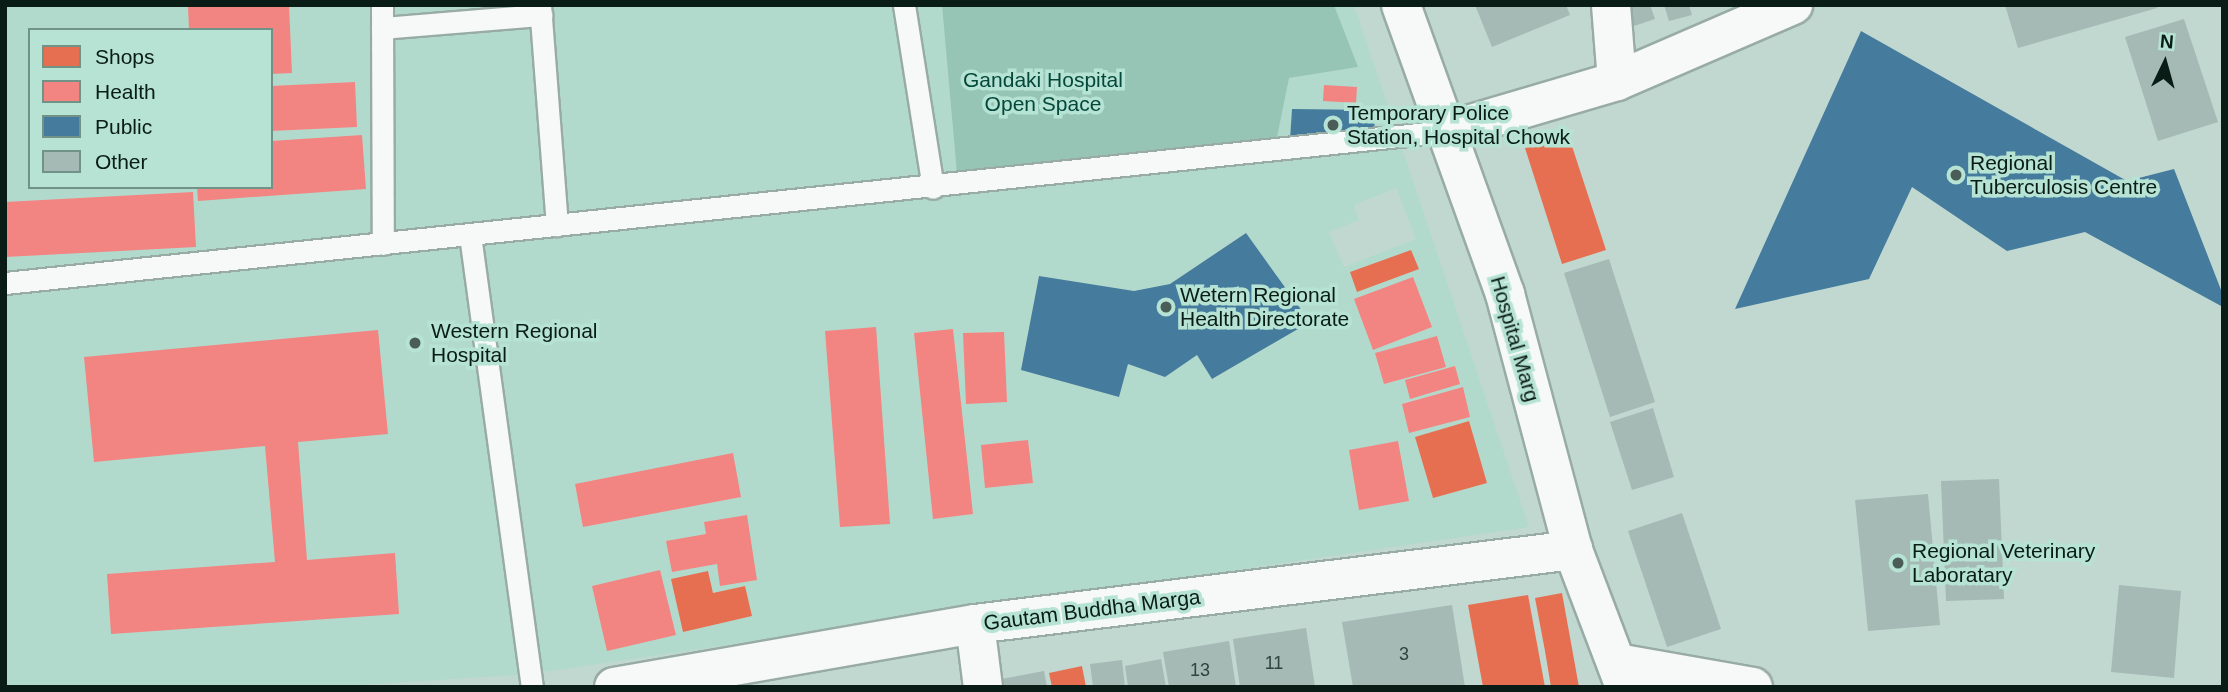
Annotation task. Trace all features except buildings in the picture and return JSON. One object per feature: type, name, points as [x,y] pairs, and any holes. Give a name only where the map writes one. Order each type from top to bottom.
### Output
[{"type":"main road","name":"Hospital Marg","points":[[1401,5],[1505,294],[1573,550],[1621,675]]},
{"type":"main road","points":[[1611,5],[1618,81]]},
{"type":"main road","points":[[1447,131],[1618,81],[1793,5]]},
{"type":"main road","name":"Gautam Buddha Marga","points":[[614,687],[738,675],[975,624],[1573,550]]},
{"type":"main road","points":[[975,624],[984,687]]},
{"type":"main road","points":[[1621,675],[1753,687]]},
{"type":"lane","points":[[904,5],[933,188]]},
{"type":"lane","points":[[383,244],[382,17],[540,10],[557,225]]},
{"type":"lane","points":[[5,283],[933,188],[1447,131]]},
{"type":"lane","points":[[470,234],[532,687]]},
{"type":"shaded area","name":"Western Regional Hospital","points":[[5,5],[202,5],[188,6],[189,28],[28,28],[28,189],[273,189],[366,188],[362,135],[273,141],[273,131],[357,127],[355,82],[273,86],[273,74],[292,73],[289,5],[942,5],[958,185],[1289,78],[1358,67],[1334,5],[1354,5],[1529,527],[530,674],[331,687],[5,687],[5,257],[196,246],[193,192],[5,202]],"holes":[[[1292,110],[1374,110],[1375,140],[1290,139]],[[1396,188],[1416,239],[1344,267],[1329,232],[1359,220],[1354,205]],[[1245,233],[1309,322],[1213,379],[1197,355],[1165,377],[1128,364],[1118,397],[1021,370],[1039,276],[1134,291],[1170,284]],[[1411,250],[1418,269],[1357,291],[1350,272]],[[1413,277],[1432,327],[1373,349],[1354,299]],[[875,327],[889,524],[840,527],[825,331]],[[953,329],[973,514],[934,519],[914,334]],[[1004,332],[1007,402],[967,404],[963,334]],[[1437,336],[1446,367],[1384,384],[1375,353]],[[1455,366],[1460,384],[1411,398],[1405,380]],[[1462,387],[1470,416],[1410,433],[1402,403]],[[1469,421],[1433,498],[1415,437]],[[1028,440],[1033,483],[986,488],[981,445]],[[1398,441],[1409,501],[1359,509],[1349,450]],[[732,454],[741,497],[583,527],[575,484]],[[746,515],[720,586],[717,564],[666,541],[706,534],[705,522]],[[660,570],[676,634],[607,650],[593,586]],[[708,571],[713,593],[671,579]]]},
{"type":"green space","name":"Gandaki Hospital Open Space","points":[[942,5],[1334,5],[1358,67],[1289,78],[1272,162],[958,185]]},
{"type":"place","name":"Temporary Police Station, Hospital Chowk","points":[[1333,125]]},
{"type":"place","name":"Regional Tuberculosis Centre","points":[[1956,175]]},
{"type":"place","name":"Wetern Regional Health Directorate","points":[[1166,307]]},
{"type":"place","name":"Western Regional Hospital","points":[[415,343]]},
{"type":"place","name":"Regional Veterinary Laboratary","points":[[1898,563]]}]
